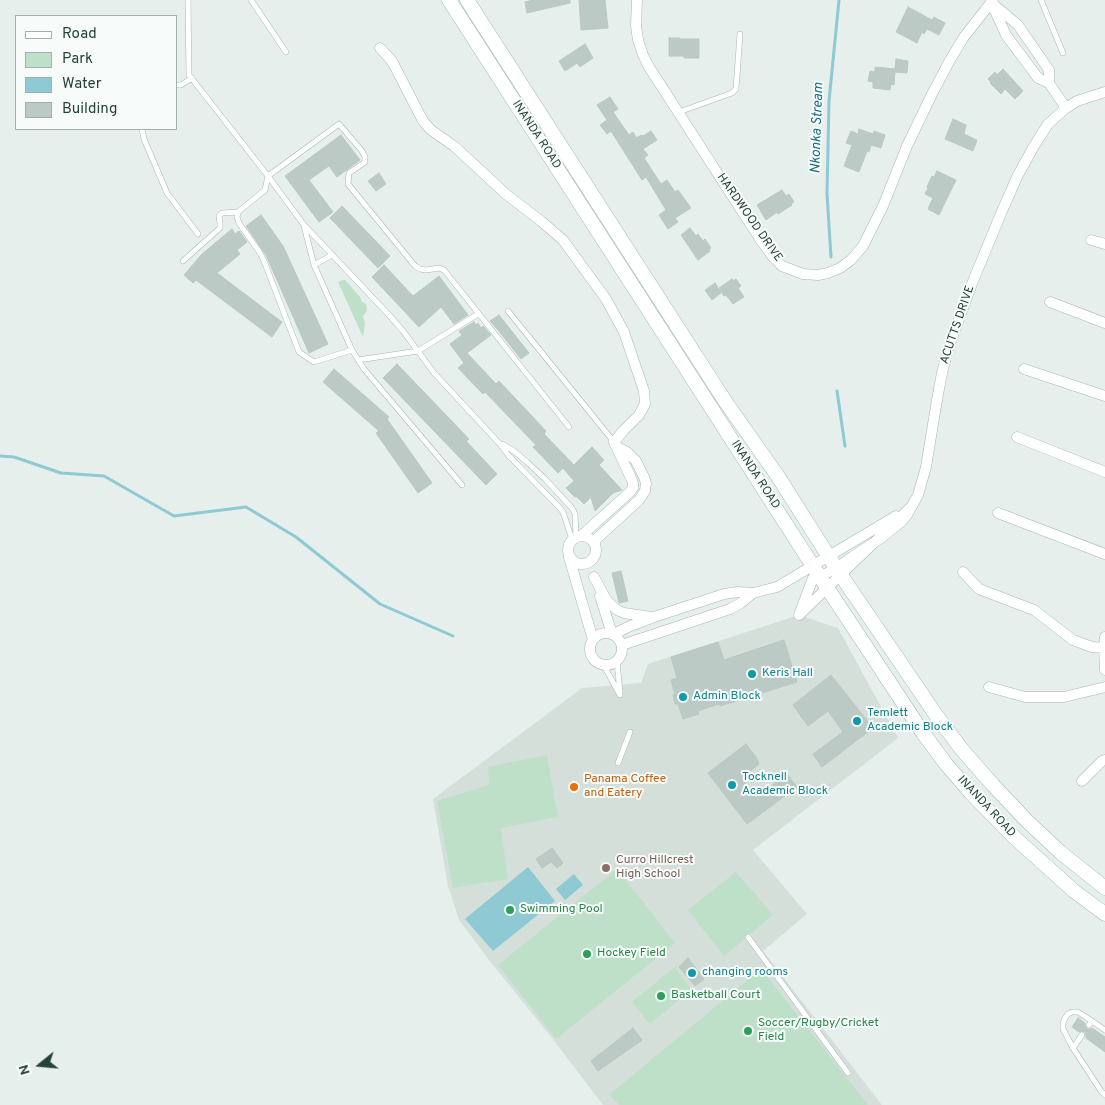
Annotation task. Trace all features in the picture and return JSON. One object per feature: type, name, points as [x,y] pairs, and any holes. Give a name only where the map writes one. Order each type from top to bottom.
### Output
[{"type":"main road","name":"INANDA ROAD","points":[[450,0],[820,577],[923,733],[971,793],[1015,838],[1074,891],[1105,914]]},
{"type":"main road","name":"INANDA ROAD","points":[[467,0],[725,401],[777,475],[836,568],[936,715],[993,786],[1032,826],[1060,852],[1105,888]]},
{"type":"street","name":"HARDWOOD DRIVE","points":[[637,0],[636,26],[642,55],[773,257],[782,266],[803,274],[818,275],[840,268],[851,260],[863,246],[883,206],[907,146],[932,94],[950,60],[992,1]]},
{"type":"street","points":[[992,1],[1018,25],[1049,70],[1049,83]]},
{"type":"street","points":[[992,1],[1006,36],[1038,78],[1049,83],[1066,108]]},
{"type":"street","points":[[380,48],[392,61],[419,114],[431,130],[454,146],[507,195],[563,240],[606,299],[624,332],[645,398],[645,404],[639,414],[624,430],[615,445]]},
{"type":"street","name":"ACUTTS DRIVE","points":[[820,577],[891,531],[907,515],[918,495],[926,468],[942,373],[953,334],[1018,175],[1048,124],[1077,101],[1105,92]]},
{"type":"street","points":[[1091,240],[1105,244]]},
{"type":"street","points":[[1050,302],[1105,323]]},
{"type":"street","points":[[1024,368],[1105,396]]},
{"type":"street","points":[[1017,438],[1105,472]]},
{"type":"street","points":[[593,640],[567,548],[576,537],[633,488],[633,483],[615,445]]},
{"type":"street","points":[[593,542],[639,500],[645,491],[646,483],[636,461],[627,452],[615,445]]},
{"type":"street","points":[[820,577],[813,578],[799,615],[912,506]]},
{"type":"street","points":[[613,634],[654,617],[724,594],[737,592],[753,593],[777,587],[912,506]]},
{"type":"street","points":[[998,513],[1105,554]]},
{"type":"street","points":[[569,557],[578,564],[583,564],[592,560],[595,555],[596,550],[590,538],[576,537]]},
{"type":"street","points":[[588,562],[613,634]]},
{"type":"street","points":[[963,572],[979,589],[1034,610],[1076,641],[1092,647],[1105,645],[1105,670]]},
{"type":"street","points":[[594,577],[607,601],[617,610],[624,613],[654,617]]},
{"type":"street","points":[[622,645],[730,609],[753,593]]},
{"type":"street","points":[[605,632],[613,634],[622,645],[622,654],[617,661],[608,665],[603,664],[594,659],[592,655],[590,650],[593,640],[605,632]]},
{"type":"street","points":[[989,687],[1025,697],[1064,697],[1105,687]]},
{"type":"street","points":[[1082,781],[1105,760]]},
{"type":"lane","points":[[188,0],[189,75],[304,225],[390,316],[434,373],[509,456],[560,508],[576,537]]},
{"type":"lane","points":[[251,0],[286,52]]},
{"type":"lane","points":[[1041,0],[1063,53]]},
{"type":"lane","points":[[678,112],[736,89],[740,34]]},
{"type":"lane","points":[[178,85],[192,78]]},
{"type":"lane","points":[[183,261],[220,228],[219,216],[222,213],[238,212],[265,190],[268,176],[339,124],[362,150],[365,157],[365,162],[349,173],[348,184],[416,266],[426,270],[439,268],[444,270],[569,427]]},
{"type":"lane","points":[[142,130],[144,139],[167,193],[198,234]]},
{"type":"lane","points":[[238,212],[239,223],[260,253],[268,270],[300,352],[314,362],[352,350]]},
{"type":"lane","points":[[304,225],[314,265],[358,360],[462,485]]},
{"type":"lane","points":[[314,265],[332,254]]},
{"type":"lane","points":[[508,311],[615,445]]},
{"type":"lane","points":[[358,360],[418,351],[478,314]]},
{"type":"lane","points":[[499,443],[514,451],[527,462],[568,503],[574,514],[576,537]]},
{"type":"lane","points":[[560,508],[568,503]]},
{"type":"lane","points":[[603,664],[620,695],[617,661]]},
{"type":"lane","points":[[618,763],[630,732]]},
{"type":"lane","points":[[748,937],[848,1073]]},
{"type":"lane","points":[[1103,1093],[1073,1048],[1063,1029],[1063,1023],[1068,1014],[1078,1012],[1090,1023],[1105,1030]]},
{"type":"lane","points":[[1073,1048],[1082,1035]]},
{"type":"lane","points":[[1103,1093],[1105,1086]]},
{"type":"shaded area","name":"Curro Hillcrest High School","points":[[799,615],[838,628],[898,738],[753,850],[807,914],[763,951],[882,1105],[603,1105],[459,920],[448,886],[433,799],[582,688],[641,683],[648,664]]},
{"type":"green space","points":[[343,280],[360,297],[362,302],[366,304],[367,310],[363,317],[365,323],[363,337],[338,282]]},
{"type":"green space","points":[[547,755],[558,817],[501,828],[508,879],[453,888],[437,801],[489,785],[488,767]]},
{"type":"green space","name":"Hockey Field","points":[[617,869],[675,943],[556,1039],[498,965]]},
{"type":"green space","points":[[736,872],[773,915],[724,956],[688,910]]},
{"type":"green space","name":"Basketball Court","points":[[675,967],[691,990],[650,1024],[632,1002]]},
{"type":"green space","name":"Soccer/Rugby/Cricket Field","points":[[761,969],[868,1105],[619,1105],[610,1094]]},
{"type":"water","name":"Swimming Pool","points":[[528,867],[555,901],[493,951],[465,919]]},
{"type":"water","points":[[574,874],[583,885],[565,900],[556,889]]},
{"type":"building","points":[[533,0],[570,0],[570,3],[527,13],[525,2]]},
{"type":"building","points":[[579,0],[605,0],[608,28],[581,30]]},
{"type":"building","points":[[908,7],[932,20],[934,17],[945,23],[939,35],[927,29],[924,34],[922,32],[917,43],[896,32]]},
{"type":"building","points":[[669,38],[699,39],[699,58],[669,56]]},
{"type":"building","points":[[585,44],[593,58],[580,67],[577,63],[565,71],[559,61]]},
{"type":"building","points":[[896,59],[908,61],[907,73],[895,72],[894,85],[891,84],[890,90],[873,88],[873,82],[868,81],[870,71],[875,72],[875,67],[895,69]]},
{"type":"building","points":[[1003,69],[1023,91],[1015,99],[1005,89],[1001,94],[988,79],[995,72],[997,75]]},
{"type":"building","points":[[610,97],[618,109],[613,112],[629,135],[633,132],[636,138],[651,131],[657,140],[643,149],[648,155],[644,158],[661,184],[667,180],[675,192],[678,190],[691,208],[675,218],[678,222],[668,229],[659,215],[666,210],[646,177],[642,180],[611,131],[607,134],[600,125],[607,120],[597,105]]},
{"type":"building","points":[[953,119],[966,125],[964,134],[977,140],[973,151],[945,139]]},
{"type":"building","points":[[859,129],[873,134],[874,131],[885,135],[881,148],[871,145],[859,172],[844,166],[852,145],[846,143],[851,131],[858,134]]},
{"type":"building","points":[[341,135],[360,160],[337,177],[329,166],[309,180],[333,212],[319,222],[285,176]]},
{"type":"building","points":[[937,171],[956,180],[939,215],[928,209],[933,198],[925,194],[932,176],[934,177]]},
{"type":"building","points":[[379,173],[386,184],[376,191],[368,181]]},
{"type":"building","points":[[782,190],[786,196],[789,194],[794,202],[766,220],[757,205]]},
{"type":"building","points":[[342,206],[390,256],[378,268],[330,218]]},
{"type":"building","points":[[261,215],[283,246],[328,344],[309,353],[266,255],[246,226]]},
{"type":"building","points":[[690,228],[696,236],[698,234],[703,241],[705,239],[711,248],[710,251],[698,260],[681,235]]},
{"type":"building","points":[[232,229],[235,234],[239,231],[247,242],[237,250],[240,254],[217,273],[282,322],[272,337],[196,280],[193,283],[184,275],[202,254]]},
{"type":"building","points":[[384,265],[413,296],[439,276],[468,315],[454,324],[441,307],[419,327],[372,277]]},
{"type":"building","points":[[732,279],[733,281],[736,279],[741,286],[738,288],[744,297],[733,304],[726,295],[724,296],[719,288]]},
{"type":"building","points":[[715,283],[721,293],[712,300],[705,290]]},
{"type":"building","points":[[499,315],[529,353],[521,359],[490,321]]},
{"type":"building","points":[[474,322],[476,325],[478,323],[481,328],[483,326],[491,335],[467,353],[496,384],[499,381],[546,431],[544,434],[574,465],[592,447],[604,460],[599,465],[622,490],[613,493],[595,511],[591,497],[584,504],[575,497],[566,488],[574,481],[563,468],[558,473],[533,447],[536,445],[485,392],[483,394],[458,368],[464,363],[450,344],[462,335],[459,331]]},
{"type":"building","points":[[397,364],[469,439],[466,441],[497,474],[486,485],[383,378]]},
{"type":"building","points":[[334,369],[389,417],[387,419],[432,483],[418,493],[376,433],[379,431],[323,382]]},
{"type":"building","points":[[621,571],[628,601],[619,603],[612,573]]},
{"type":"building","points":[[784,640],[797,682],[720,706],[719,704],[698,711],[699,714],[683,719],[678,704],[675,704],[673,695],[675,694],[671,680],[677,678],[671,657],[718,642],[724,660]]},
{"type":"building","name":"Temlett Academic Block","points":[[831,675],[873,728],[822,767],[813,754],[843,732],[828,711],[808,726],[793,705]]},
{"type":"building","name":"Tocknell Academic Block","points":[[746,744],[759,764],[741,778],[756,798],[787,774],[797,787],[747,824],[708,773]]},
{"type":"building","points":[[552,848],[563,863],[557,868],[551,862],[542,868],[536,859]]},
{"type":"building","name":"changing rooms","points":[[688,958],[704,979],[695,986],[679,967]]},
{"type":"building","points":[[1078,1018],[1085,1023],[1087,1029],[1092,1028],[1105,1037],[1105,1052],[1086,1038],[1085,1032],[1079,1032],[1072,1027]]},
{"type":"building","points":[[633,1028],[642,1040],[598,1071],[591,1061]]},
{"type":"waterway","name":"Nkonka Stream","points":[[831,257],[827,194],[829,101],[839,0]]},
{"type":"waterway","name":"Nkonka Stream","points":[[837,391],[845,446]]},
{"type":"waterway","points":[[0,456],[14,457],[61,473],[104,476],[174,516],[246,507],[296,537],[380,604],[453,636]]},
{"type":"place","name":"Keris Hall","points":[[752,674]]},
{"type":"place","name":"Admin Block","points":[[683,697]]},
{"type":"place","name":"Temlett Academic Block","points":[[857,721]]},
{"type":"place","name":"Tocknell Academic Block","points":[[732,785]]},
{"type":"place","name":"Panama Coffee and Eatery","points":[[574,787]]},
{"type":"place","name":"Curro Hillcrest High School","points":[[606,868]]},
{"type":"place","name":"Swimming Pool","points":[[510,910]]},
{"type":"place","name":"Hockey Field","points":[[587,954]]},
{"type":"place","name":"changing rooms","points":[[692,973]]},
{"type":"place","name":"Basketball Court","points":[[661,996]]},
{"type":"place","name":"Soccer/Rugby/Cricket Field","points":[[748,1031]]}]
